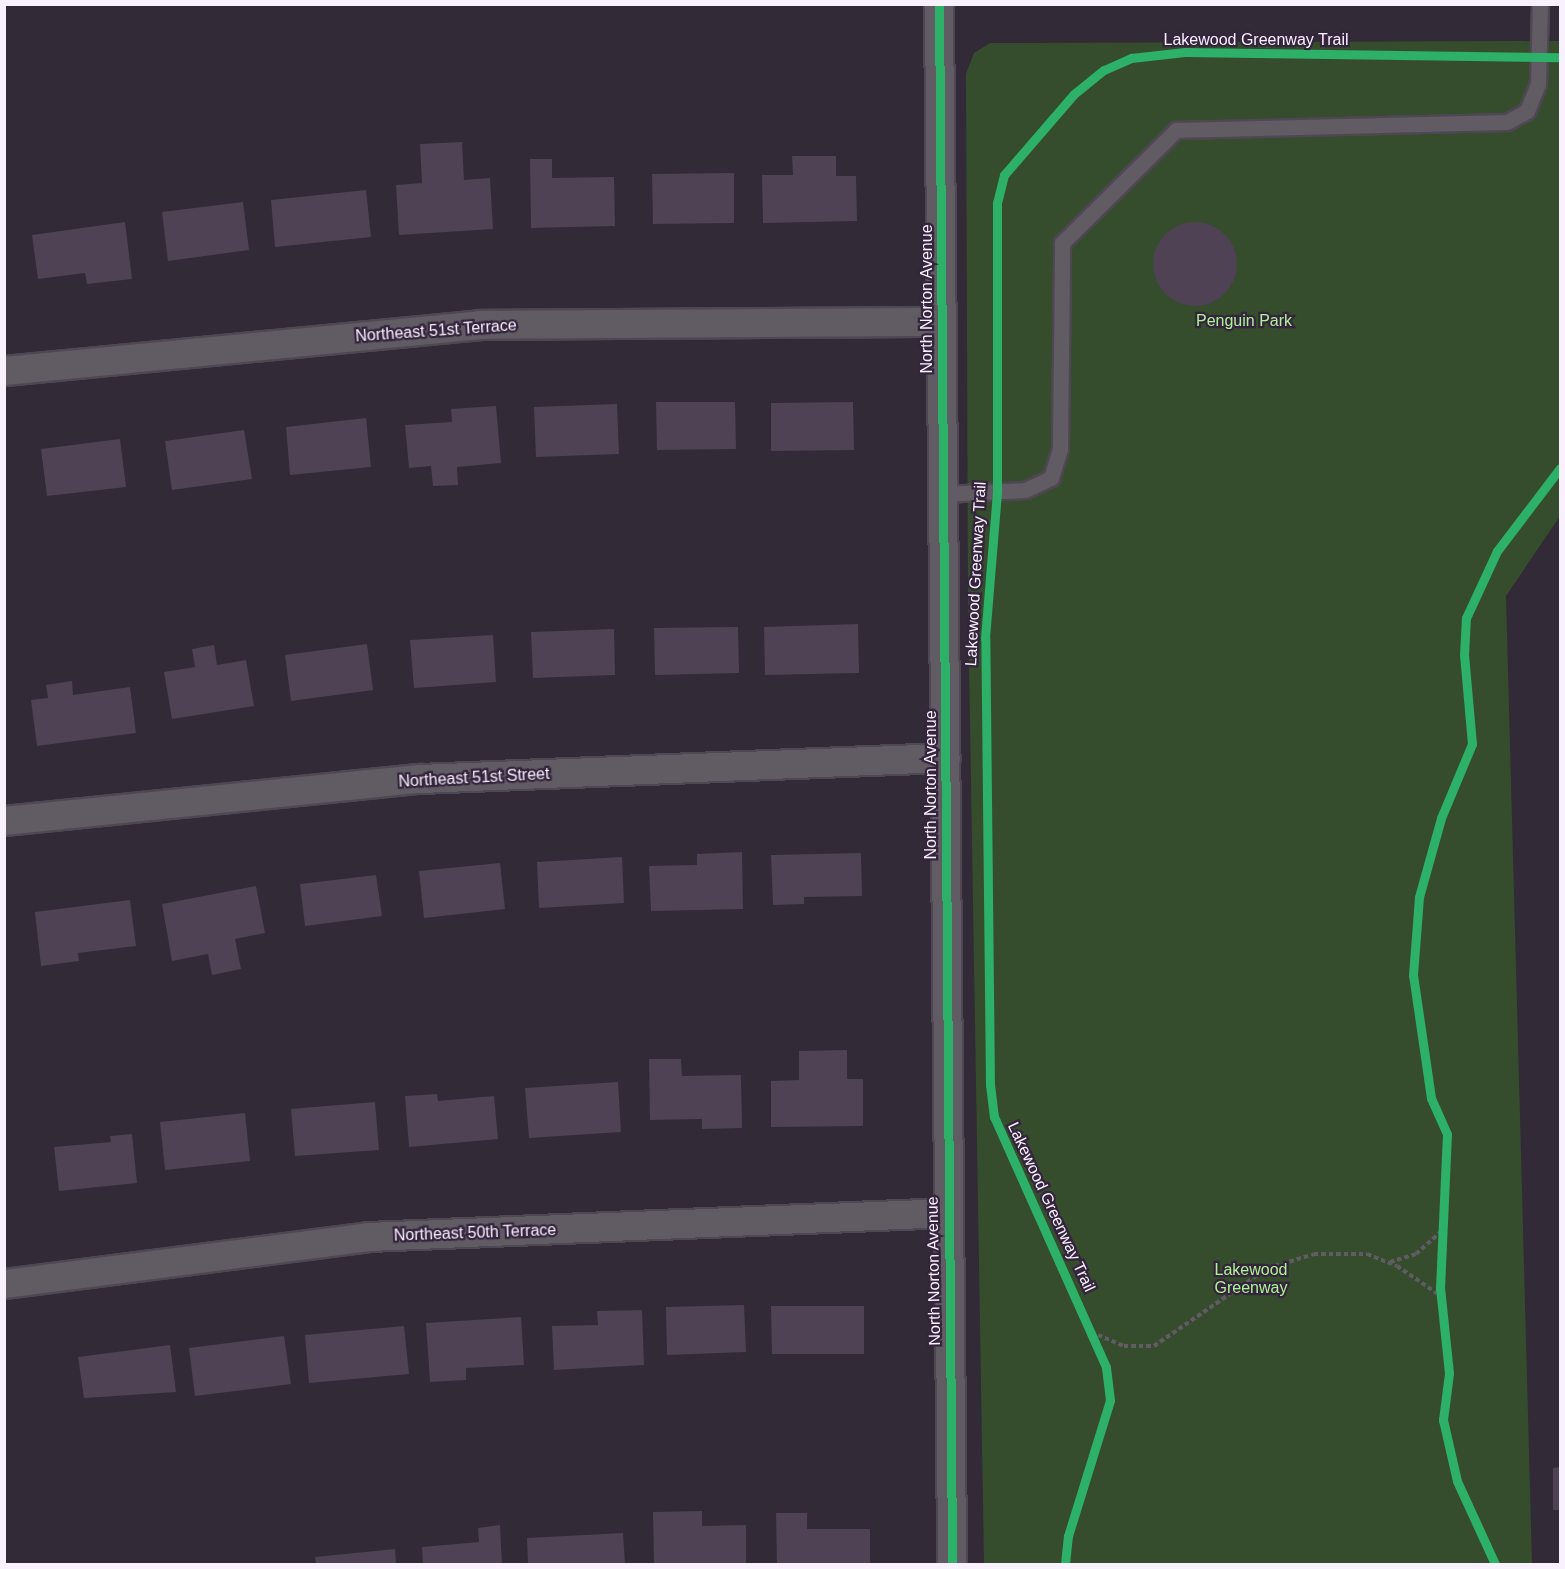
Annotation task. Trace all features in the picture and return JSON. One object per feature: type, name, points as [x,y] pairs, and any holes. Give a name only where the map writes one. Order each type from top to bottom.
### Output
[{"type":"street","name":"North Norton Avenue","points":[[939,4],[952,1564]]},
{"type":"street","name":"Northeast 51st Terrace","points":[[4,371],[480,325],[942,322]]},
{"type":"street","name":"Northeast 51st Street","points":[[4,821],[420,779],[946,758]]},
{"type":"street","name":"Northeast 50th Terrace","points":[[4,1284],[369,1237],[948,1213]]},
{"type":"lane","points":[[943,494],[1025,490],[1051,478],[1060,449],[1062,243],[1176,130],[1507,122],[1527,111],[1538,84],[1540,4]]},
{"type":"path","points":[[1442,1242],[1443,1219]]},
{"type":"path","points":[[1389,1262],[1416,1254],[1443,1230]]},
{"type":"path","points":[[1089,1328],[1124,1346],[1154,1346],[1268,1268],[1314,1254],[1349,1251],[1389,1262],[1442,1300]]},
{"type":"path","points":[[1440,1276],[1442,1300]]},
{"type":"path","points":[[1089,1328],[1098,1350]]},
{"type":"green space","name":"Lakewood Greenway","points":[[1560,41],[1560,516],[1506,596],[1532,1564],[984,1564],[968,602],[966,74],[974,53],[990,43]]},
{"type":"building","points":[[462,142],[464,180],[490,178],[493,229],[399,235],[396,185],[422,183],[420,144]]},
{"type":"building","points":[[792,156],[836,156],[836,176],[856,176],[857,221],[763,223],[762,175],[793,175]]},
{"type":"building","points":[[530,159],[552,159],[552,178],[614,177],[615,226],[531,228]]},
{"type":"building","points":[[734,173],[734,223],[653,224],[652,174]]},
{"type":"building","points":[[366,190],[371,237],[275,247],[271,200]]},
{"type":"building","points":[[243,202],[249,250],[168,261],[162,212]]},
{"type":"building","points":[[125,222],[132,279],[87,284],[85,273],[38,279],[32,235]]},
{"type":"building","points":[[1187,222],[1203,222],[1219,229],[1230,240],[1237,256],[1234,280],[1225,294],[1203,306],[1187,306],[1171,299],[1160,288],[1153,272],[1153,256],[1160,240],[1171,229]]},
{"type":"building","points":[[656,402],[735,402],[736,449],[657,450]]},
{"type":"building","points":[[853,402],[854,450],[771,451],[771,403]]},
{"type":"building","points":[[617,404],[619,454],[536,457],[534,407]]},
{"type":"building","points":[[496,406],[501,463],[457,467],[458,485],[433,486],[431,466],[409,468],[405,425],[452,422],[451,409]]},
{"type":"building","points":[[366,418],[371,467],[290,475],[286,427]]},
{"type":"building","points":[[244,430],[252,479],[172,490],[165,441]]},
{"type":"building","points":[[120,439],[126,487],[47,496],[41,449]]},
{"type":"building","points":[[858,624],[859,673],[765,675],[764,627]]},
{"type":"building","points":[[738,627],[739,673],[655,675],[654,628]]},
{"type":"building","points":[[614,629],[615,675],[533,678],[531,632]]},
{"type":"building","points":[[493,635],[496,682],[414,688],[410,640]]},
{"type":"building","points":[[367,644],[373,690],[291,701],[285,655]]},
{"type":"building","points":[[214,645],[217,665],[246,660],[254,706],[172,719],[164,672],[195,667],[192,649]]},
{"type":"building","points":[[72,681],[73,695],[130,687],[136,733],[37,746],[31,700],[48,698],[46,685]]},
{"type":"building","points":[[742,852],[743,909],[651,911],[649,866],[697,865],[697,854]]},
{"type":"building","points":[[861,853],[862,896],[804,897],[804,904],[773,905],[771,855]]},
{"type":"building","points":[[622,857],[624,903],[539,908],[537,862]]},
{"type":"building","points":[[500,863],[505,909],[424,918],[419,871]]},
{"type":"building","points":[[376,875],[382,916],[305,926],[300,884]]},
{"type":"building","points":[[256,886],[265,933],[235,939],[241,969],[212,975],[208,954],[172,961],[162,904]]},
{"type":"building","points":[[130,900],[136,946],[78,953],[79,961],[41,966],[35,912]]},
{"type":"building","points":[[847,1050],[847,1079],[863,1079],[863,1126],[771,1127],[771,1081],[799,1080],[799,1051]]},
{"type":"building","points":[[649,1059],[681,1059],[682,1076],[741,1075],[742,1128],[702,1129],[702,1119],[650,1120]]},
{"type":"building","points":[[618,1082],[621,1132],[529,1138],[525,1088]]},
{"type":"building","points":[[437,1094],[438,1101],[494,1096],[498,1139],[409,1147],[405,1096]]},
{"type":"building","points":[[375,1102],[379,1150],[295,1156],[291,1109]]},
{"type":"building","points":[[245,1113],[250,1161],[165,1170],[160,1122]]},
{"type":"building","points":[[132,1134],[137,1183],[59,1191],[54,1147],[111,1142],[110,1136]]},
{"type":"building","points":[[744,1305],[746,1352],[667,1355],[666,1307]]},
{"type":"building","points":[[771,1306],[864,1306],[864,1354],[772,1354]]},
{"type":"building","points":[[642,1310],[644,1365],[554,1370],[552,1326],[598,1325],[597,1311]]},
{"type":"building","points":[[521,1317],[524,1365],[466,1368],[466,1380],[430,1382],[426,1323]]},
{"type":"building","points":[[404,1326],[409,1374],[309,1383],[305,1335]]},
{"type":"building","points":[[284,1336],[291,1384],[195,1396],[189,1348]]},
{"type":"building","points":[[170,1345],[176,1392],[84,1398],[78,1357]]},
{"type":"building","points":[[1560,1467],[1560,1510],[1553,1510],[1553,1468]]},
{"type":"building","points":[[702,1511],[702,1526],[746,1525],[746,1564],[654,1564],[653,1512]]},
{"type":"building","points":[[776,1513],[807,1513],[807,1529],[870,1529],[870,1564],[777,1564]]},
{"type":"building","points":[[500,1525],[502,1564],[423,1564],[422,1547],[479,1542],[478,1528]]},
{"type":"building","points":[[623,1533],[625,1564],[528,1564],[527,1538]]},
{"type":"building","points":[[395,1549],[396,1564],[316,1564],[315,1557]]},
{"type":"cycle path","points":[[939,4],[952,1564]]},
{"type":"cycle path","name":"Lakewood Greenway Trail","points":[[1065,1564],[1068,1536],[1110,1400],[1106,1367],[994,1117],[990,1085],[985,638],[997,491],[997,203],[1004,175],[1074,94],[1104,70],[1131,58],[1185,52],[1560,57]]},
{"type":"cycle path","points":[[1495,1564],[1457,1481],[1443,1420],[1449,1373],[1440,1288],[1447,1134],[1431,1098],[1413,975],[1419,897],[1441,818],[1472,744],[1464,655],[1466,618],[1497,551],[1560,468]]},
{"type":"park label","name":"Penguin Park","points":[[1244,321]]}]
